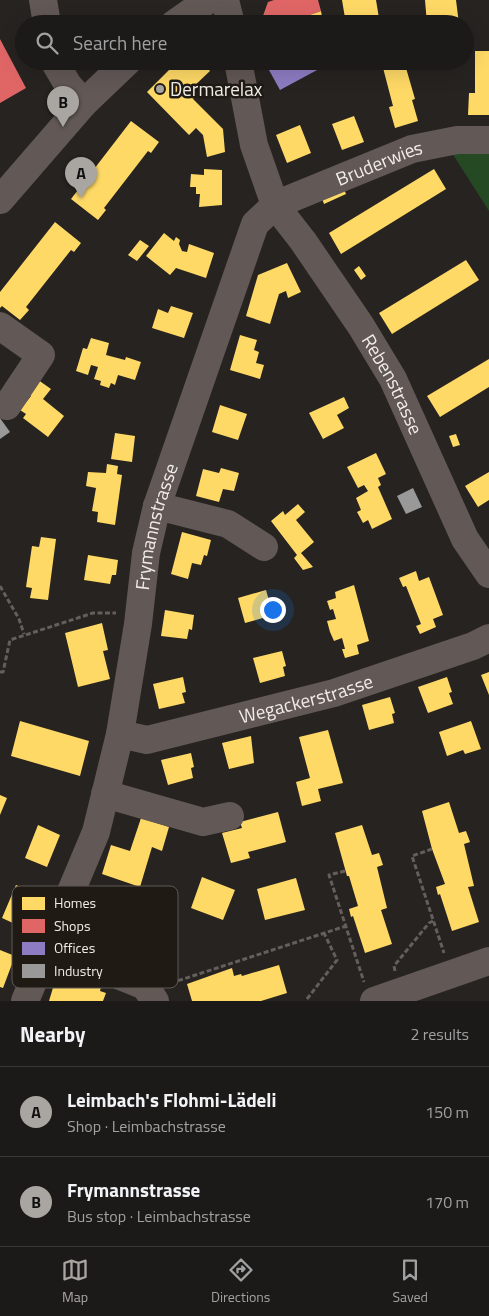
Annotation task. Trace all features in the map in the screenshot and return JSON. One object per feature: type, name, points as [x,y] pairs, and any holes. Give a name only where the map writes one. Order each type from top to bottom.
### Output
[{"type":"main road","points":[[187,15],[208,0]]},
{"type":"main road","points":[[0,200],[84,103],[119,70]]},
{"type":"street","points":[[43,0],[45,15]]},
{"type":"street","points":[[225,0],[229,15]]},
{"type":"street","points":[[59,70],[68,85],[84,103]]},
{"type":"street","points":[[240,70],[254,145],[275,206]]},
{"type":"street","name":"Bruderwies","points":[[275,206],[412,149],[456,140],[489,140]]},
{"type":"street","name":"Frymannstrasse","points":[[74,886],[91,846],[120,734],[139,613],[146,553],[157,506],[254,224],[275,206]]},
{"type":"street","name":"Rebenstrasse","points":[[275,206],[303,241],[361,326],[393,379],[465,539],[489,574]]},
{"type":"street","points":[[0,326],[41,355],[7,406]]},
{"type":"street","points":[[157,506],[228,524],[264,547]]},
{"type":"street","name":"Wegackerstrasse","points":[[120,734],[147,740],[334,694],[489,638]]},
{"type":"street","points":[[105,794],[203,822],[230,816]]},
{"type":"street","points":[[371,996],[489,961]]},
{"type":"street","name":"Frymannstrasse","points":[[25,1001],[31,988]]},
{"type":"path","points":[[0,586],[19,619],[24,634]]},
{"type":"path","points":[[0,672],[3,672],[10,640],[93,613],[118,613]]},
{"type":"path","points":[[432,849],[412,856],[445,956]]},
{"type":"path","points":[[345,871],[329,875],[371,996]]},
{"type":"path","points":[[396,974],[394,966],[429,922],[433,921]]},
{"type":"path","points":[[178,986],[346,926]]},
{"type":"path","points":[[307,999],[337,960],[324,933]]},
{"type":"path","points":[[152,996],[174,988]]},
{"type":"green space","points":[[489,147],[489,211],[452,153]]},
{"type":"building: Homes","points":[[342,0],[376,0],[378,15],[344,15]]},
{"type":"building: Homes","points":[[425,0],[456,0],[458,15],[426,15]]},
{"type":"building: Homes","points":[[321,11],[322,15],[309,15]]},
{"type":"building: Homes","points":[[475,51],[489,51],[489,115],[468,115],[469,93],[475,93]]},
{"type":"building: Homes","points":[[169,70],[209,70],[190,90],[196,96],[193,99],[223,129],[225,152],[207,157],[203,135],[196,128],[189,135],[147,92]]},
{"type":"building: Homes","points":[[384,70],[407,70],[415,99],[412,100],[418,121],[395,128],[389,107],[393,106]]},
{"type":"building: Homes","points":[[354,116],[364,142],[342,150],[332,124]]},
{"type":"building: Homes","points":[[131,121],[159,142],[151,153],[148,151],[104,208],[106,210],[98,220],[71,199]]},
{"type":"building: Homes","points":[[300,125],[311,153],[287,163],[276,135]]},
{"type":"building: Homes","points":[[204,169],[222,170],[222,205],[199,207],[200,194],[196,194],[196,187],[190,187],[191,174],[204,175]]},
{"type":"building: Homes","points":[[434,169],[446,189],[341,254],[329,233]]},
{"type":"building: Homes","points":[[343,187],[346,194],[324,204],[321,196]]},
{"type":"building: Homes","points":[[55,222],[81,243],[74,252],[71,250],[26,307],[29,310],[20,320],[2,306],[0,308],[0,292]]},
{"type":"building: Homes","points":[[164,233],[174,241],[176,237],[180,240],[179,244],[182,251],[187,252],[189,244],[214,253],[206,278],[176,268],[170,275],[146,256]]},
{"type":"building: Homes","points":[[140,240],[149,246],[137,261],[128,255]]},
{"type":"building: Homes","points":[[466,260],[479,280],[392,334],[379,313]]},
{"type":"building: Homes","points":[[287,263],[301,292],[288,298],[286,291],[279,294],[270,324],[246,316],[258,275]]},
{"type":"building: Homes","points":[[359,266],[366,276],[361,280],[354,270]]},
{"type":"building: Homes","points":[[171,306],[193,313],[184,338],[152,328],[158,309],[168,313]]},
{"type":"building: Homes","points":[[240,335],[257,340],[254,350],[259,352],[256,363],[264,365],[260,379],[230,370]]},
{"type":"building: Homes","points":[[91,338],[109,343],[106,355],[125,360],[126,357],[141,362],[135,380],[118,375],[115,385],[111,383],[109,388],[100,385],[101,381],[94,379],[98,367],[91,365],[88,375],[76,371],[83,348],[87,349]]},
{"type":"building: Homes","points":[[489,359],[489,387],[440,417],[427,396]]},
{"type":"building: Homes","points":[[34,377],[51,389],[43,399],[64,416],[48,437],[23,418],[26,414],[20,410],[31,396],[24,390]]},
{"type":"building: Homes","points":[[344,397],[349,408],[337,415],[344,428],[323,439],[309,413]]},
{"type":"building: Homes","points":[[220,405],[247,414],[238,440],[212,432]]},
{"type":"building: Homes","points":[[115,433],[135,436],[132,462],[111,459]]},
{"type":"building: Homes","points":[[456,434],[460,445],[453,447],[449,436]]},
{"type":"building: Homes","points":[[376,453],[386,474],[378,478],[381,485],[378,487],[392,519],[372,529],[368,520],[363,523],[357,512],[361,510],[356,498],[368,491],[364,485],[358,488],[347,467]]},
{"type":"building: Homes","points":[[107,464],[118,466],[117,474],[122,475],[115,525],[97,522],[98,512],[92,511],[96,488],[86,486],[88,472],[106,473]]},
{"type":"building: Homes","points":[[221,468],[239,473],[234,491],[223,489],[219,502],[196,496],[203,469],[219,473]]},
{"type":"building: Homes","points":[[489,472],[489,500],[478,507],[465,486]]},
{"type":"building: Homes","points":[[298,504],[305,512],[296,520],[314,542],[301,553],[313,567],[303,570],[294,558],[297,555],[271,521],[283,511],[285,515]]},
{"type":"building: Homes","points":[[182,532],[211,540],[207,556],[204,555],[201,565],[192,563],[188,579],[171,574]]},
{"type":"building: Homes","points":[[41,537],[56,539],[48,600],[30,598],[32,588],[26,587],[32,546],[39,547]]},
{"type":"building: Homes","points":[[88,555],[118,560],[116,575],[112,575],[110,584],[84,580]]},
{"type":"building: Homes","points":[[416,571],[419,581],[429,577],[443,615],[433,619],[436,627],[420,634],[416,626],[421,624],[406,586],[403,587],[399,578]]},
{"type":"building: Homes","points":[[354,585],[369,641],[357,645],[359,654],[345,658],[342,649],[345,649],[342,638],[334,641],[330,632],[327,621],[336,619],[333,609],[330,610],[327,601],[336,598],[335,592]]},
{"type":"building: Homes","points":[[266,590],[270,604],[267,605],[270,616],[245,623],[238,598]]},
{"type":"building: Homes","points":[[165,610],[194,615],[192,630],[189,629],[187,639],[161,636]]},
{"type":"building: Homes","points":[[102,623],[108,650],[103,651],[110,679],[78,687],[65,633]]},
{"type":"building: Homes","points":[[282,651],[286,666],[283,667],[285,676],[260,683],[253,658]]},
{"type":"building: Homes","points":[[489,672],[489,695],[481,675]]},
{"type":"building: Homes","points":[[183,677],[186,692],[182,693],[185,703],[159,709],[153,684]]},
{"type":"building: Homes","points":[[447,677],[452,692],[449,693],[453,704],[428,713],[418,687]]},
{"type":"building: Homes","points":[[390,697],[395,713],[392,714],[394,723],[369,730],[362,705]]},
{"type":"building: Homes","points":[[20,721],[89,741],[80,776],[11,756]]},
{"type":"building: Homes","points":[[471,721],[481,749],[465,754],[463,750],[447,756],[439,732]]},
{"type":"building: Homes","points":[[328,730],[343,783],[318,789],[321,801],[302,806],[296,782],[310,778],[299,737]]},
{"type":"building: Homes","points":[[251,736],[254,763],[229,769],[222,743]]},
{"type":"building: Homes","points":[[191,753],[194,767],[191,768],[193,778],[168,785],[161,760]]},
{"type":"building: Homes","points":[[0,795],[7,798],[0,815]]},
{"type":"building: Homes","points":[[449,802],[459,833],[466,831],[470,842],[464,844],[474,886],[468,887],[479,922],[452,931],[436,887],[445,884],[432,849],[422,811]]},
{"type":"building: Homes","points":[[278,812],[286,842],[248,852],[250,858],[231,863],[222,833],[242,828],[240,822]]},
{"type":"building: Homes","points":[[141,818],[169,827],[162,851],[152,847],[140,886],[102,874],[111,845],[130,851]]},
{"type":"building: Homes","points":[[38,825],[60,835],[47,867],[25,858]]},
{"type":"building: Homes","points":[[362,825],[372,855],[379,853],[383,865],[377,867],[387,908],[381,910],[392,944],[365,953],[349,909],[358,906],[335,833]]},
{"type":"building: Homes","points":[[202,877],[235,890],[223,920],[191,908]]},
{"type":"building: Homes","points":[[296,878],[305,910],[265,920],[257,889]]},
{"type":"building: Homes","points":[[12,894],[12,923],[2,918]]},
{"type":"building: Homes","points":[[0,950],[12,955],[12,964],[3,988],[0,987]]},
{"type":"building: Homes","points":[[279,965],[287,993],[261,1001],[192,1001],[187,984],[232,968],[234,976],[241,974],[242,976]]},
{"type":"building: Homes","points":[[53,988],[101,988],[100,991],[106,993],[103,1001],[49,1001]]},
{"type":"building: Shops","points":[[274,0],[318,0],[321,11],[310,15],[263,15],[268,2]]},
{"type":"building: Shops","points":[[0,39],[26,88],[0,103]]},
{"type":"building: Offices","points":[[269,70],[317,70],[280,90]]},
{"type":"building: Industry","points":[[0,418],[10,432],[0,439]]},
{"type":"building: Industry","points":[[413,488],[422,507],[406,514],[397,496]]},
{"type":"place","name":"Dermarelax","points":[[160,89]]},
{"type":"place","name":"Frymannstrasse","points":[[63,127]]},
{"type":"place","name":"Leimbach's Flohmi-Lädeli","points":[[81,198]]}]
